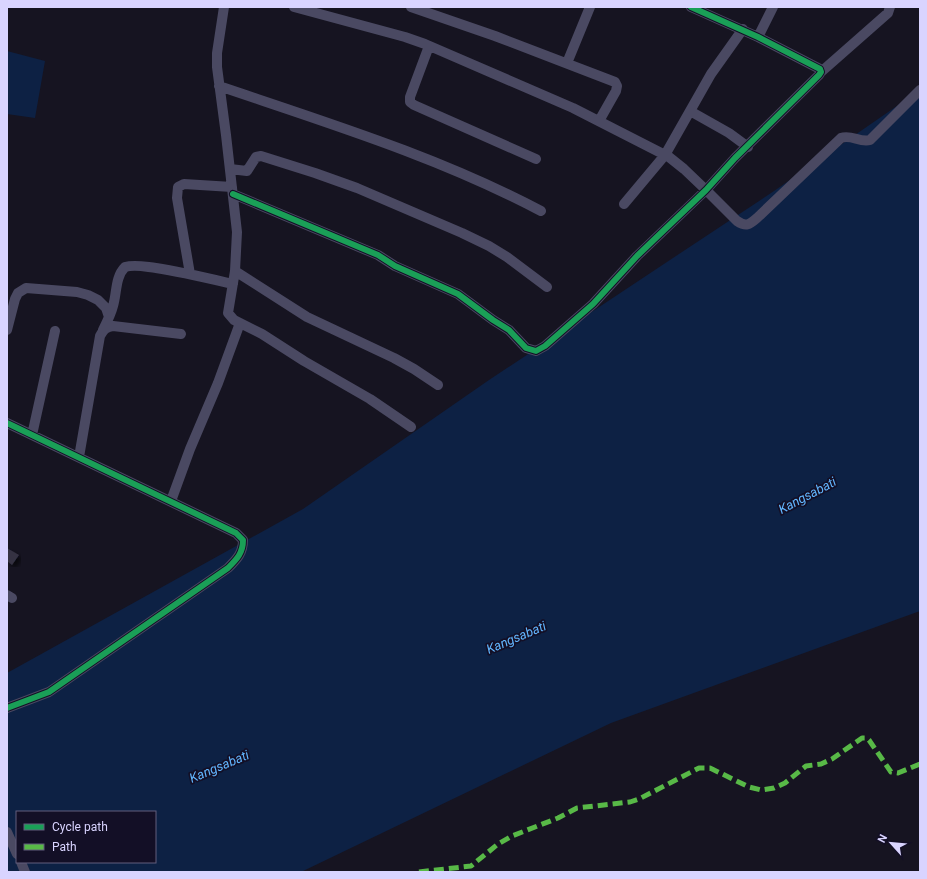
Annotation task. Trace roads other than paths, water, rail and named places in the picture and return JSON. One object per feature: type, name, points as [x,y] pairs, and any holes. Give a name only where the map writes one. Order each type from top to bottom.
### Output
[{"type":"street","points":[[224,7],[217,53],[217,67],[237,232],[235,271],[228,313],[234,320],[262,334],[304,361],[364,396],[411,427]]},
{"type":"street","points":[[294,7],[405,37],[573,108],[600,121],[665,155],[684,169],[742,225],[747,225],[757,218],[841,138],[846,136],[866,141],[870,140],[920,90]]},
{"type":"street","points":[[410,7],[495,36],[567,63],[616,84],[616,91],[600,121]]},
{"type":"street","points":[[567,63],[590,7]]},
{"type":"street","points":[[691,7],[758,36],[820,69],[821,72]]},
{"type":"street","points":[[758,36],[773,7]]},
{"type":"street","points":[[190,274],[177,198],[178,187],[184,184],[233,191],[378,255],[395,266],[458,294],[509,330],[526,348],[536,351],[545,346],[593,304],[637,256],[706,190],[735,158],[748,147],[821,72],[888,13],[891,8]]},
{"type":"street","points":[[624,204],[665,155],[711,74],[743,29]]},
{"type":"street","points":[[429,46],[410,97],[410,102],[536,159]]},
{"type":"street","points":[[219,86],[413,154],[479,180],[541,211]]},
{"type":"street","points":[[690,111],[729,133],[748,147]]},
{"type":"street","points":[[230,169],[248,170],[253,159],[261,156],[316,172],[357,188],[489,246],[507,257],[547,287]]},
{"type":"street","points":[[79,457],[100,336],[109,317],[116,296],[118,279],[125,267],[141,266],[190,274],[232,284]]},
{"type":"street","points":[[235,271],[307,317],[394,358],[438,385]]},
{"type":"street","points":[[7,330],[18,292],[26,288],[77,292],[88,295],[98,300],[106,308],[109,317]]},
{"type":"street","points":[[171,501],[240,323]]},
{"type":"street","points":[[103,330],[108,326],[113,326],[181,334]]},
{"type":"street","points":[[32,435],[55,331]]},
{"type":"street","points":[[7,423],[236,532],[244,540],[240,557],[228,568],[49,692],[7,708]]},
{"type":"street","points":[[7,832],[16,852]]},
{"type":"water","points":[[7,51],[45,61],[35,118],[7,114]]},
{"type":"water","name":"Kangsabati","points":[[920,90],[920,611],[611,723],[301,872],[7,872],[7,673],[303,509],[489,380],[774,191]]}]
